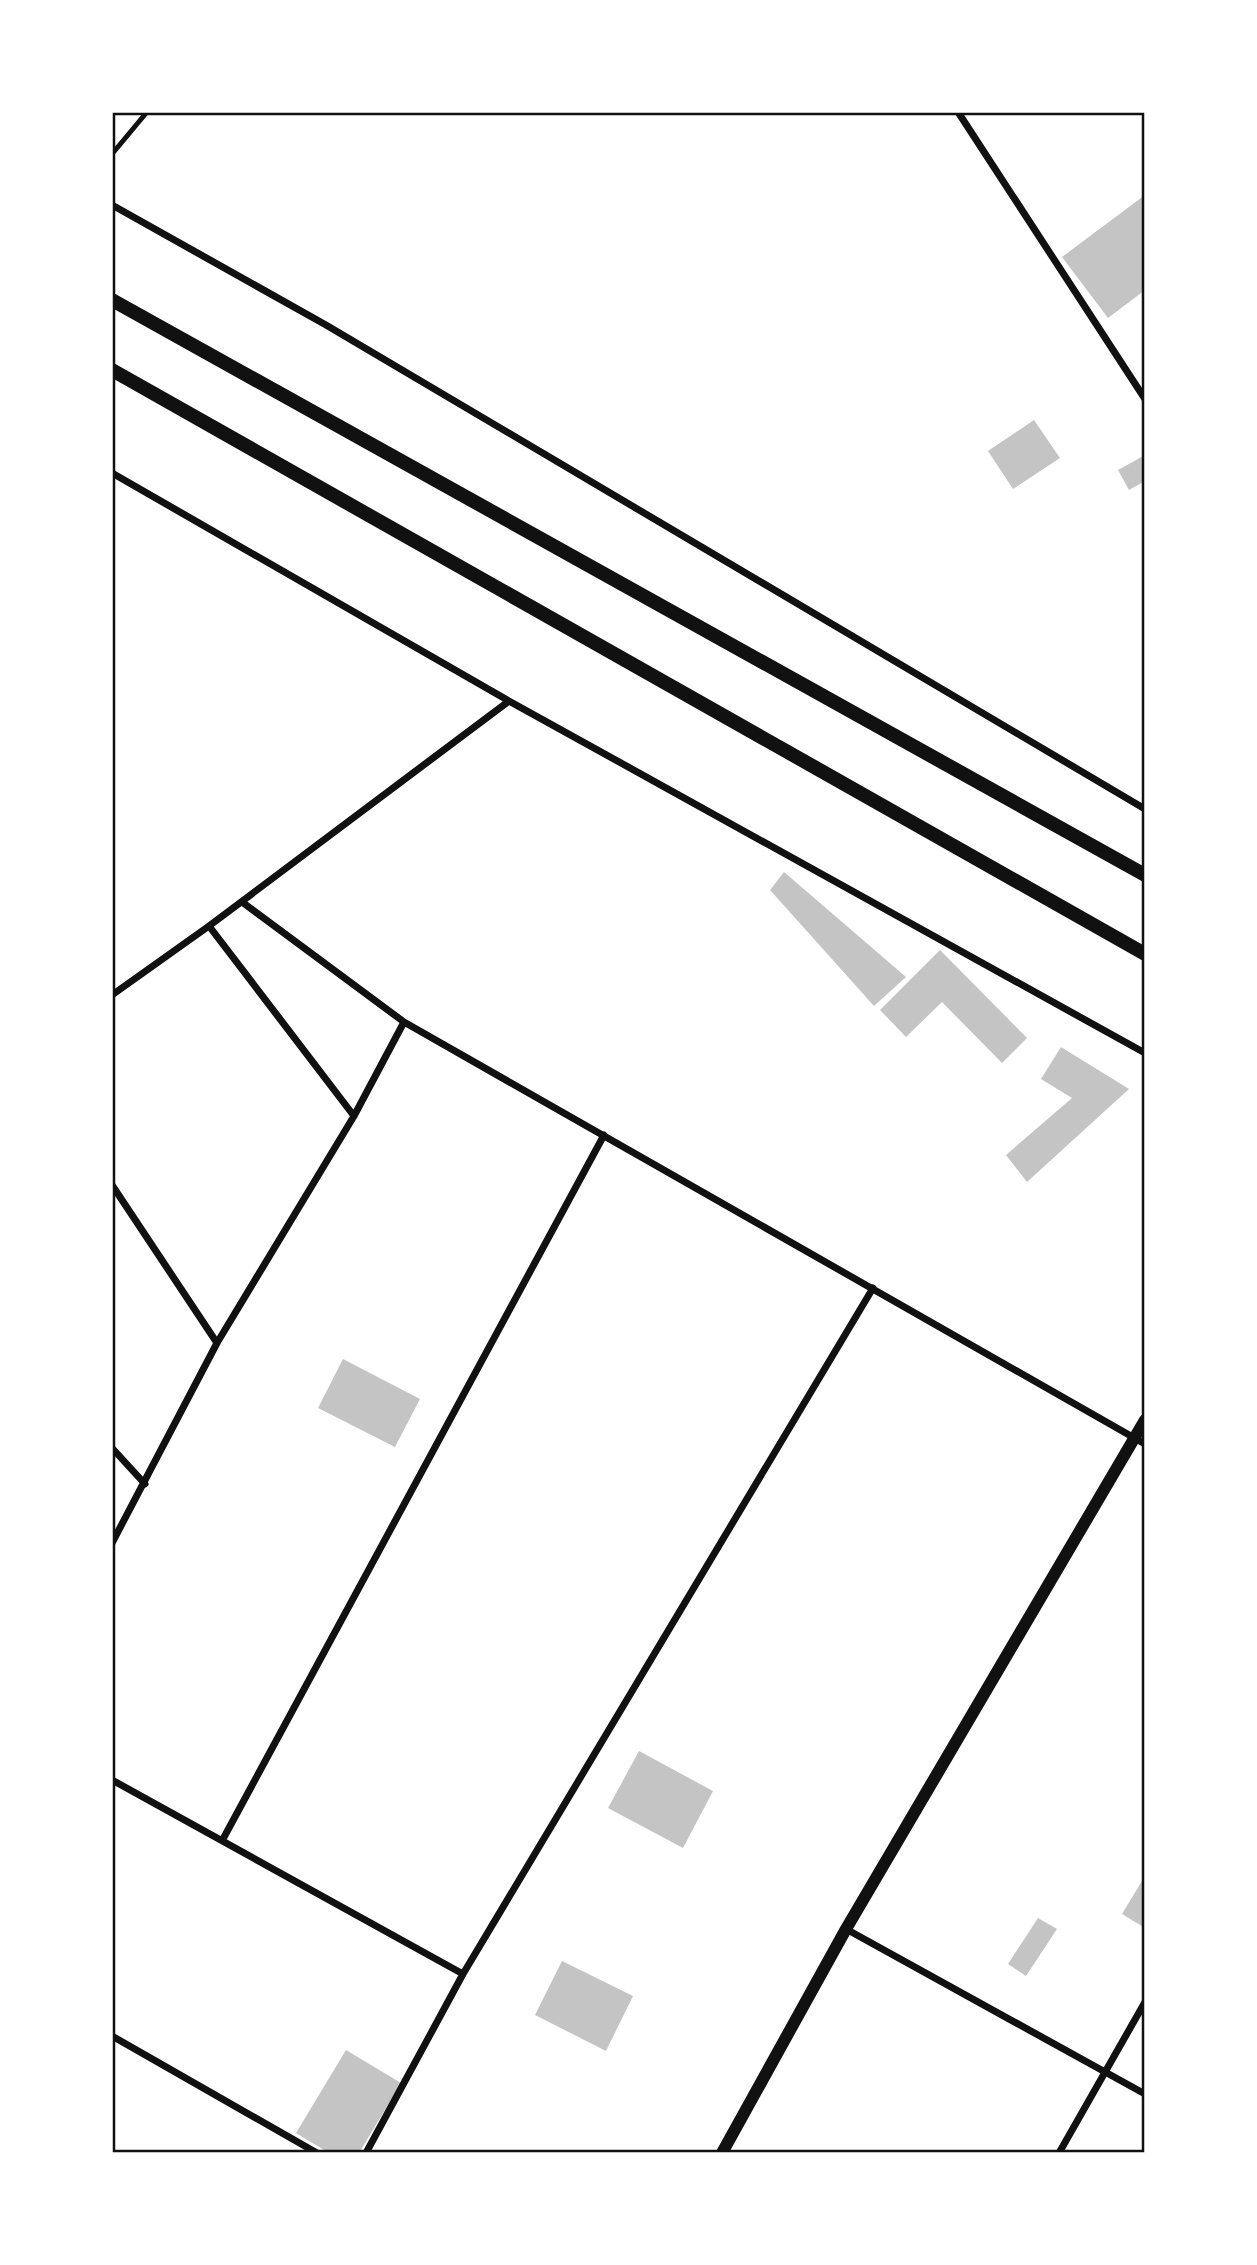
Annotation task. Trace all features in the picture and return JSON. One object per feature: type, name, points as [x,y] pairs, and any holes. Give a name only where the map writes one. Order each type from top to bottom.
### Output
[{"type":"main road","points":[[112,300],[1145,875]]},
{"type":"main road","points":[[112,370],[1145,954]]},
{"type":"street","points":[[958,112],[1145,399]]},
{"type":"street","points":[[112,205],[326,325],[1145,808]]},
{"type":"street","points":[[112,472],[509,701],[1145,1053]]},
{"type":"street","points":[[112,995],[242,902],[509,701]]},
{"type":"street","points":[[242,902],[404,1022],[1140,1441]]},
{"type":"street","points":[[209,926],[354,1116]]},
{"type":"street","points":[[112,1543],[217,1343],[354,1116],[404,1022]]},
{"type":"street","points":[[223,1839],[604,1135]]},
{"type":"street","points":[[112,1185],[217,1343]]},
{"type":"street","points":[[366,2153],[463,1974],[873,1288]]},
{"type":"street","points":[[722,2153],[846,1929],[1140,1441],[1145,1420]]},
{"type":"street","points":[[112,1448],[145,1484]]},
{"type":"street","points":[[112,1780],[463,1974]]},
{"type":"street","points":[[846,1929],[1145,2094]]},
{"type":"street","points":[[1059,2153],[1145,2002]]},
{"type":"street","points":[[112,2036],[317,2153]]},
{"type":"lane","points":[[112,154],[147,112]]},
{"type":"building","points":[[1145,195],[1145,290],[1108,318],[1062,257]]},
{"type":"building","points":[[1034,420],[1060,458],[1013,489],[988,451]]},
{"type":"building","points":[[1145,455],[1145,481],[1129,490],[1118,470]]},
{"type":"building","points":[[784,872],[906,977],[874,1006],[770,890]]},
{"type":"building","points":[[940,950],[1027,1038],[1002,1063],[942,1002],[906,1037],[880,1010]]},
{"type":"building","points":[[1061,1047],[1129,1089],[1027,1182],[1006,1155],[1072,1098],[1041,1079]]},
{"type":"building","points":[[343,1359],[420,1399],[395,1447],[318,1408]]},
{"type":"building","points":[[639,1751],[713,1791],[683,1848],[608,1808]]},
{"type":"building","points":[[1145,1876],[1145,1928],[1122,1914]]},
{"type":"building","points":[[1038,1918],[1057,1929],[1026,1976],[1008,1964]]},
{"type":"building","points":[[562,1961],[633,1996],[606,2051],[535,2015]]},
{"type":"building","points":[[346,2050],[401,2083],[359,2153],[329,2153],[296,2133]]}]
